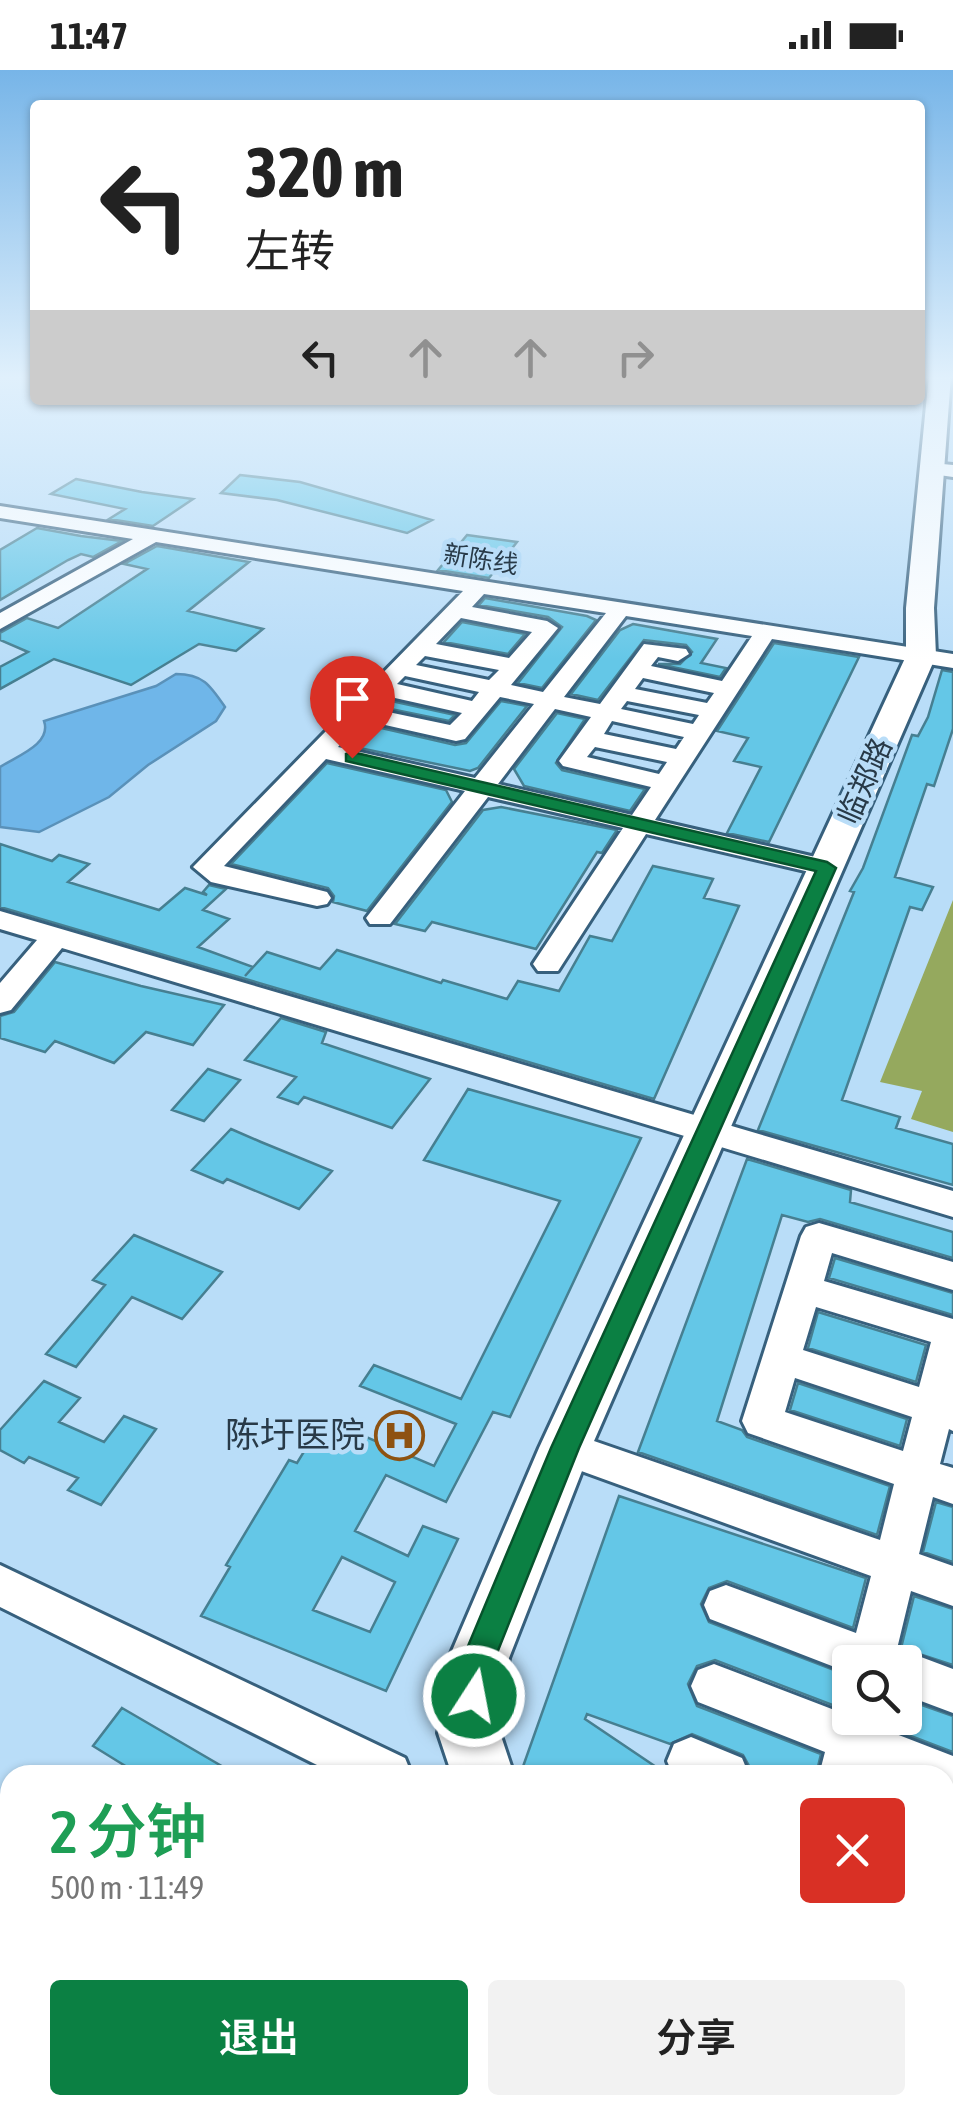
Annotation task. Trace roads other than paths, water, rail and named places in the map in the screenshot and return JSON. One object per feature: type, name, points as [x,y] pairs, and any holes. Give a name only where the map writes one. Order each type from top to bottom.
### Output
[{"type":"main road","name":"临郑路","points":[[480,1765],[469,1733],[479,1658],[565,1448],[827,868],[937,658],[920,608],[942,470]]},
{"type":"street","name":"新陈线","points":[[0,512],[937,658]]},
{"type":"street","points":[[6,613],[153,536]]},
{"type":"street","points":[[317,898],[221,876],[207,867],[479,587]]},
{"type":"street","points":[[380,918],[620,609]]},
{"type":"street","points":[[357,712],[456,734],[548,628],[448,619]]},
{"type":"street","points":[[548,964],[766,632]]},
{"type":"street","points":[[420,648],[515,666]]},
{"type":"street","points":[[666,783],[572,761],[652,649],[678,654]]},
{"type":"street","points":[[400,668],[550,700],[614,703],[706,722]]},
{"type":"street","points":[[637,670],[728,688]]},
{"type":"street","points":[[381,688],[478,708]]},
{"type":"street","points":[[588,738],[682,758]]},
{"type":"street","points":[[320,750],[827,868]]},
{"type":"street","points":[[0,920],[953,1204]]},
{"type":"street","points":[[0,1002],[55,937]]},
{"type":"street","points":[[935,1480],[762,1421],[819,1236],[953,1276]]},
{"type":"street","points":[[802,1288],[952,1334],[935,1480],[895,1566],[884,1645]]},
{"type":"street","points":[[781,1358],[944,1411]]},
{"type":"street","points":[[565,1448],[953,1586]]},
{"type":"street","points":[[0,1585],[368,1765]]},
{"type":"street","points":[[726,1605],[832,1646]]},
{"type":"street","points":[[922,1680],[953,1692]]},
{"type":"street","points":[[714,1686],[911,1765]]},
{"type":"water","points":[[176,674],[193,676],[210,687],[225,707],[216,721],[148,765],[109,797],[39,832],[0,827],[0,767],[38,743],[45,729],[44,721],[156,686]]},
{"type":"place","name":"陈圩医院","points":[[400,1435]]}]
